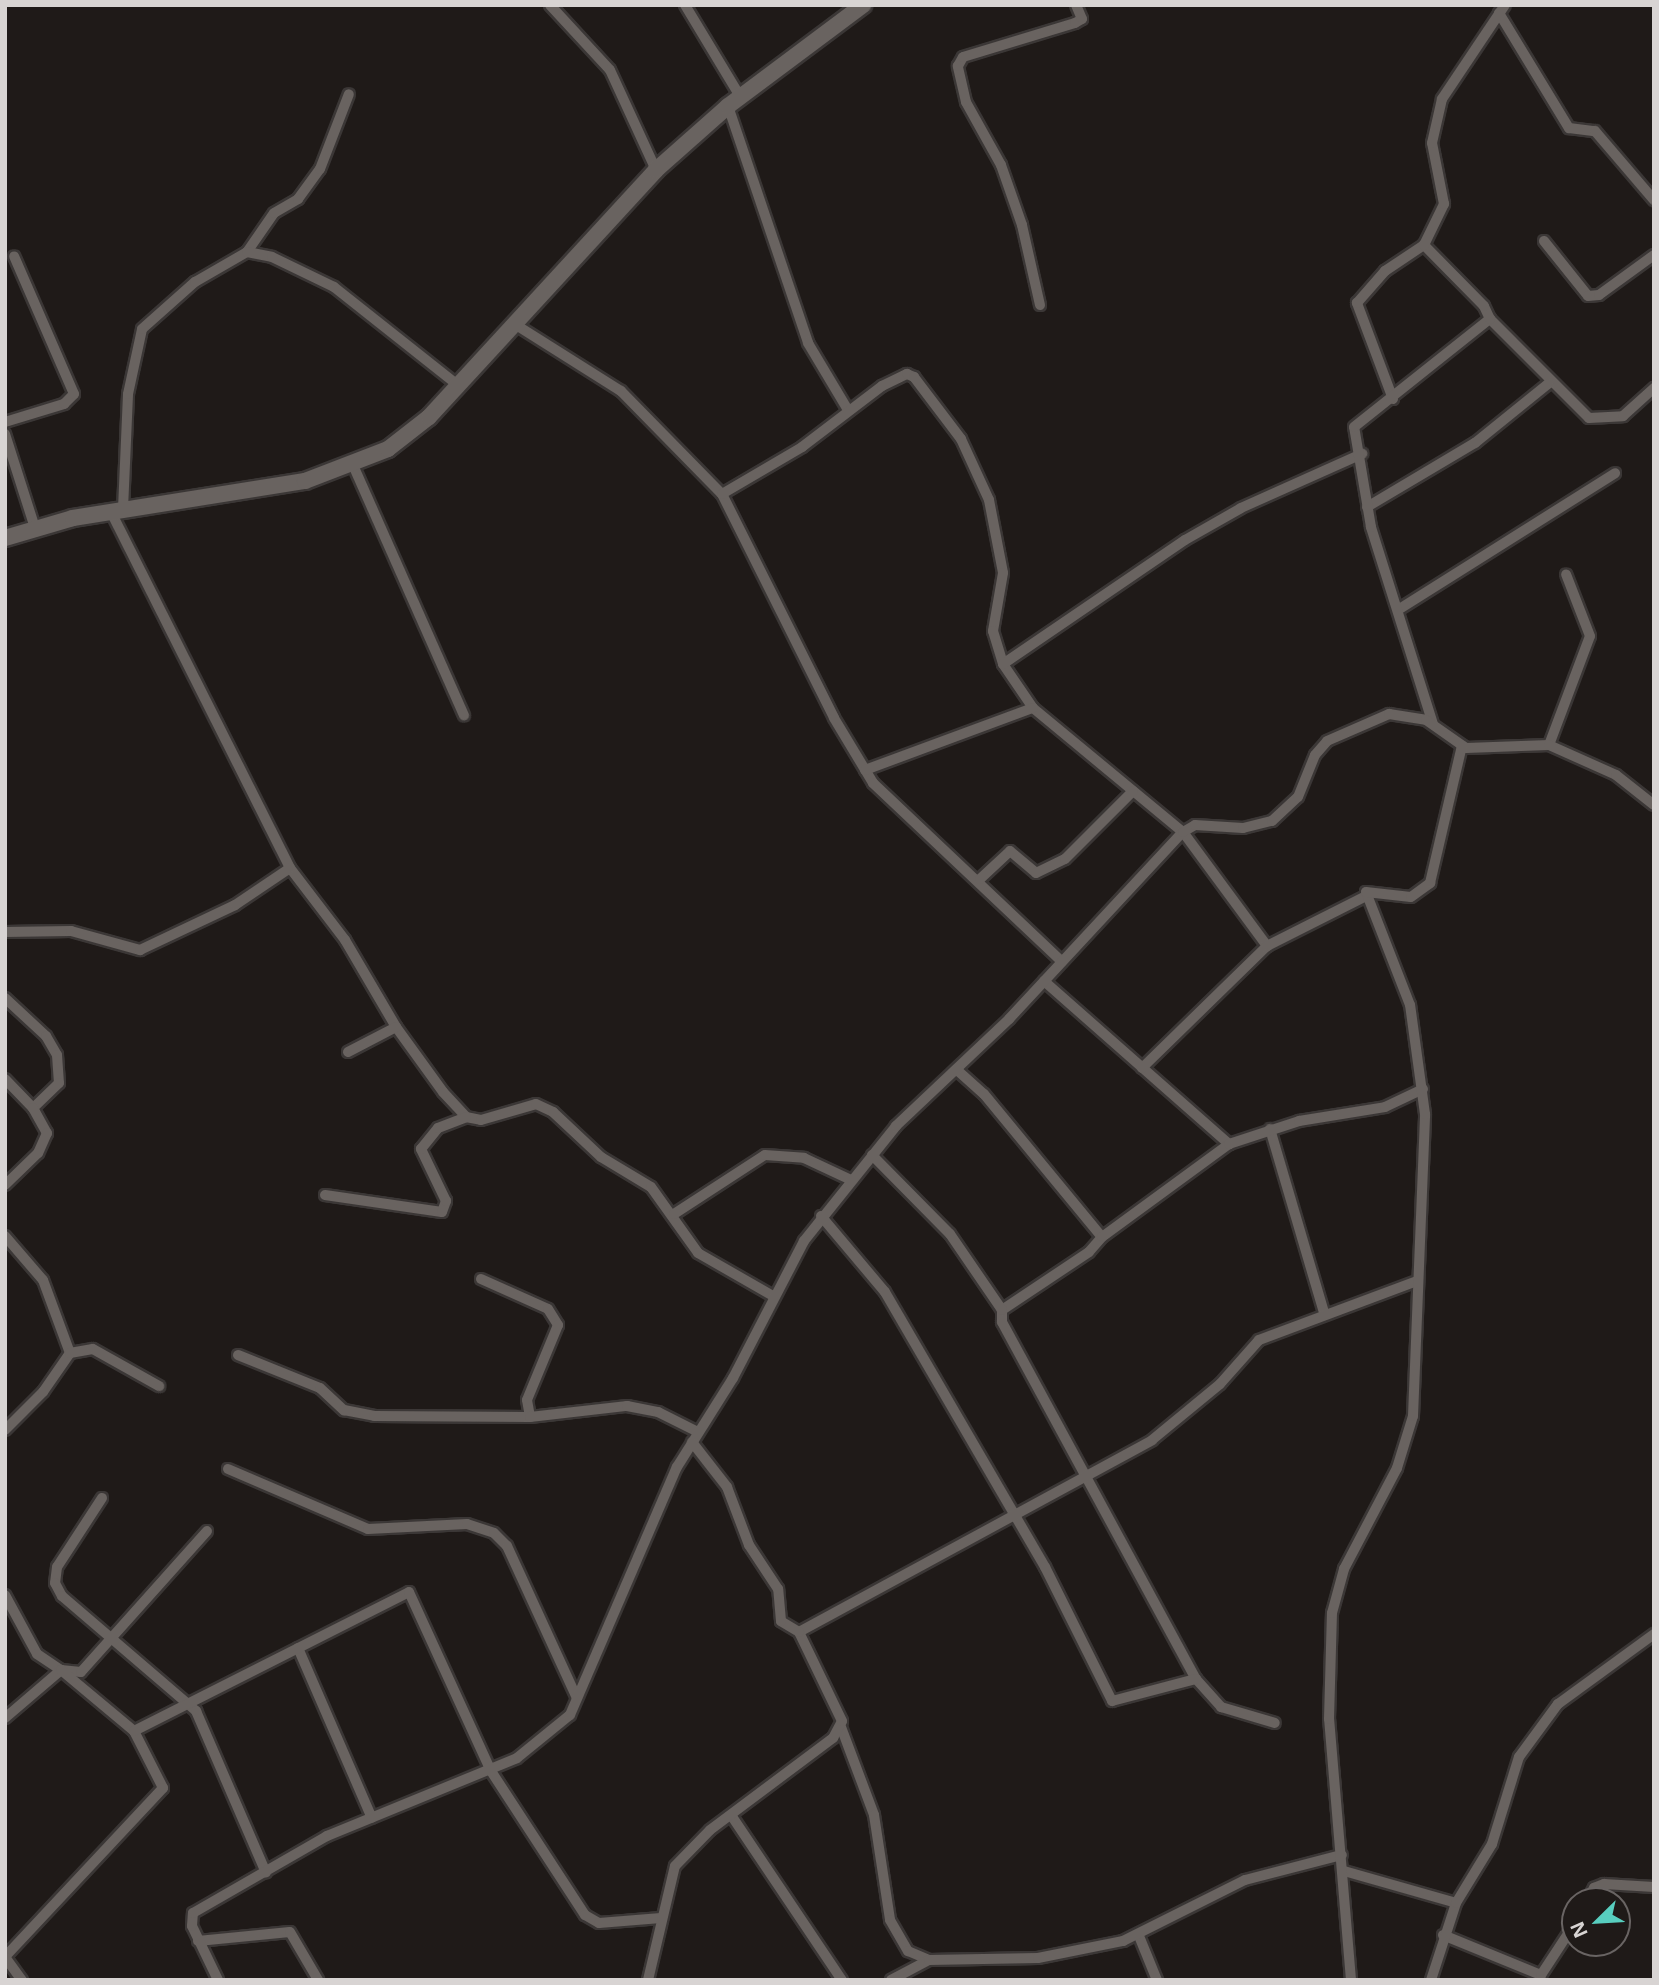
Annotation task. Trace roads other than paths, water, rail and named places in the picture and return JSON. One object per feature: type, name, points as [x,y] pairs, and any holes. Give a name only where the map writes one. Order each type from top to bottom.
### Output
[{"type":"street","points":[[550,5],[610,70],[656,170]]},
{"type":"street","points":[[685,5],[735,102],[808,344],[848,410]]},
{"type":"street","points":[[5,538],[35,528],[117,511],[272,488],[353,465],[410,434],[516,325],[656,170],[735,102],[863,5]]},
{"type":"street","points":[[1040,305],[1022,225],[1001,165],[966,102],[958,66],[963,57],[1075,23],[1082,19],[1076,5]]},
{"type":"street","points":[[1393,399],[1357,303],[1385,271],[1424,244],[1444,204],[1432,143],[1442,99],[1502,9],[1569,128],[1595,131],[1654,200]]},
{"type":"street","points":[[349,94],[320,169],[298,199],[274,213],[247,252],[195,282],[142,330],[128,394],[117,511],[290,868],[345,940],[396,1027],[466,1117]]},
{"type":"street","points":[[1544,241],[1588,296],[1599,295],[1654,255]]},
{"type":"street","points":[[1424,244],[1484,306],[1489,319],[1549,383],[1593,419],[1623,416],[1654,388]]},
{"type":"street","points":[[247,252],[272,257],[334,287],[459,386]]},
{"type":"street","points":[[5,422],[64,404],[74,394],[14,256]]},
{"type":"street","points":[[1433,724],[1401,608],[1367,507],[1356,422],[1393,399],[1489,319]]},
{"type":"street","points":[[516,325],[621,391],[722,494],[865,770],[893,806],[980,879],[1062,962]]},
{"type":"street","points":[[722,494],[802,447],[848,410],[907,374],[926,389],[954,429],[994,520],[1004,588],[993,631],[1003,664],[1033,708],[1183,832],[1267,946]]},
{"type":"street","points":[[1367,507],[1475,443],[1549,383]]},
{"type":"street","points":[[5,434],[35,528]]},
{"type":"street","points":[[1003,664],[1185,540],[1241,508],[1362,454]]},
{"type":"street","points":[[353,465],[464,715]]},
{"type":"street","points":[[1401,608],[1615,473]]},
{"type":"street","points":[[1549,745],[1590,636],[1566,574]]},
{"type":"street","points":[[865,770],[1033,708]]},
{"type":"street","points":[[218,1980],[198,1941],[193,1913],[327,1836],[492,1771],[548,1737],[570,1715],[692,1442],[733,1378],[773,1296],[821,1216],[872,1155],[1044,981],[1183,832],[1195,825],[1243,828],[1272,821],[1298,797],[1321,747],[1382,716],[1407,714],[1433,724],[1462,747],[1549,745],[1616,775],[1654,805]]},
{"type":"street","points":[[1351,1980],[1344,1871],[1329,1719],[1332,1613],[1344,1569],[1396,1468],[1410,1426],[1423,1089],[1410,1005],[1366,896],[1369,888],[1410,897],[1430,883],[1462,747]]},
{"type":"street","points":[[980,879],[1010,851],[1036,873],[1065,859],[1133,791]]},
{"type":"street","points":[[5,932],[71,931],[140,950],[235,905],[290,868]]},
{"type":"street","points":[[1142,1068],[1267,946],[1366,896]]},
{"type":"street","points":[[1044,981],[1229,1144]]},
{"type":"street","points":[[5,998],[46,1036],[57,1055],[59,1083],[33,1108]]},
{"type":"street","points":[[348,1052],[396,1027]]},
{"type":"street","points":[[957,1070],[984,1094],[1102,1237]]},
{"type":"street","points":[[5,1079],[33,1108],[46,1139],[5,1185]]},
{"type":"street","points":[[1002,1310],[1089,1252],[1102,1237],[1229,1144],[1270,1129],[1384,1107],[1423,1089]]},
{"type":"street","points":[[325,1195],[442,1212],[446,1201],[421,1149],[438,1128],[466,1117],[491,1121],[524,1106],[544,1107],[601,1157],[651,1187],[674,1214],[698,1252],[773,1296]]},
{"type":"street","points":[[1270,1129],[1325,1313]]},
{"type":"street","points":[[872,1155],[950,1234],[1002,1310],[1002,1322],[1196,1679],[1221,1707],[1275,1723]]},
{"type":"street","points":[[674,1214],[765,1156],[804,1158],[850,1180]]},
{"type":"street","points":[[821,1216],[885,1292],[1017,1517],[1112,1701],[1196,1679]]},
{"type":"street","points":[[5,1236],[43,1280],[70,1353]]},
{"type":"street","points":[[481,1279],[548,1309],[558,1325],[527,1399],[530,1417]]},
{"type":"street","points":[[799,1632],[1017,1517],[1152,1440],[1220,1384],[1259,1340],[1417,1280]]},
{"type":"street","points":[[5,1430],[43,1392],[70,1353],[93,1349],[159,1386]]},
{"type":"street","points":[[238,1355],[320,1388],[344,1410],[374,1416],[530,1417],[627,1406],[658,1412],[698,1432]]},
{"type":"street","points":[[692,1442],[727,1487],[749,1545],[778,1589],[781,1621],[799,1632],[841,1713],[841,1727],[874,1815],[890,1920],[908,1951],[929,1960],[1038,1958],[1139,1936],[1245,1880],[1342,1855]]},
{"type":"street","points":[[228,1469],[286,1489],[368,1529],[467,1524],[494,1533],[507,1546],[577,1698]]},
{"type":"street","points":[[102,1498],[57,1567],[55,1583],[113,1640],[187,1703],[204,1723],[266,1873]]},
{"type":"street","points":[[5,1718],[61,1670],[85,1670],[207,1531]]},
{"type":"street","points":[[134,1731],[409,1592],[492,1771],[585,1915],[599,1923],[661,1918]]},
{"type":"street","points":[[5,1595],[37,1654],[61,1670],[134,1731],[163,1788],[5,1957],[22,1980]]},
{"type":"street","points":[[1431,1980],[1443,1935],[1456,1903],[1492,1844],[1519,1757],[1558,1704],[1654,1634]]},
{"type":"street","points":[[298,1648],[372,1818]]},
{"type":"street","points":[[648,1980],[675,1866],[732,1815],[833,1738],[841,1727]]},
{"type":"street","points":[[732,1815],[842,1980]]},
{"type":"street","points":[[1344,1871],[1456,1903]]},
{"type":"street","points":[[1596,1887],[1604,1884],[1654,1887]]},
{"type":"street","points":[[198,1941],[289,1933],[318,1980]]},
{"type":"street","points":[[1443,1935],[1541,1975],[1561,1944]]},
{"type":"street","points":[[1139,1936],[1157,1980]]},
{"type":"street","points":[[891,1980],[929,1960]]}]
